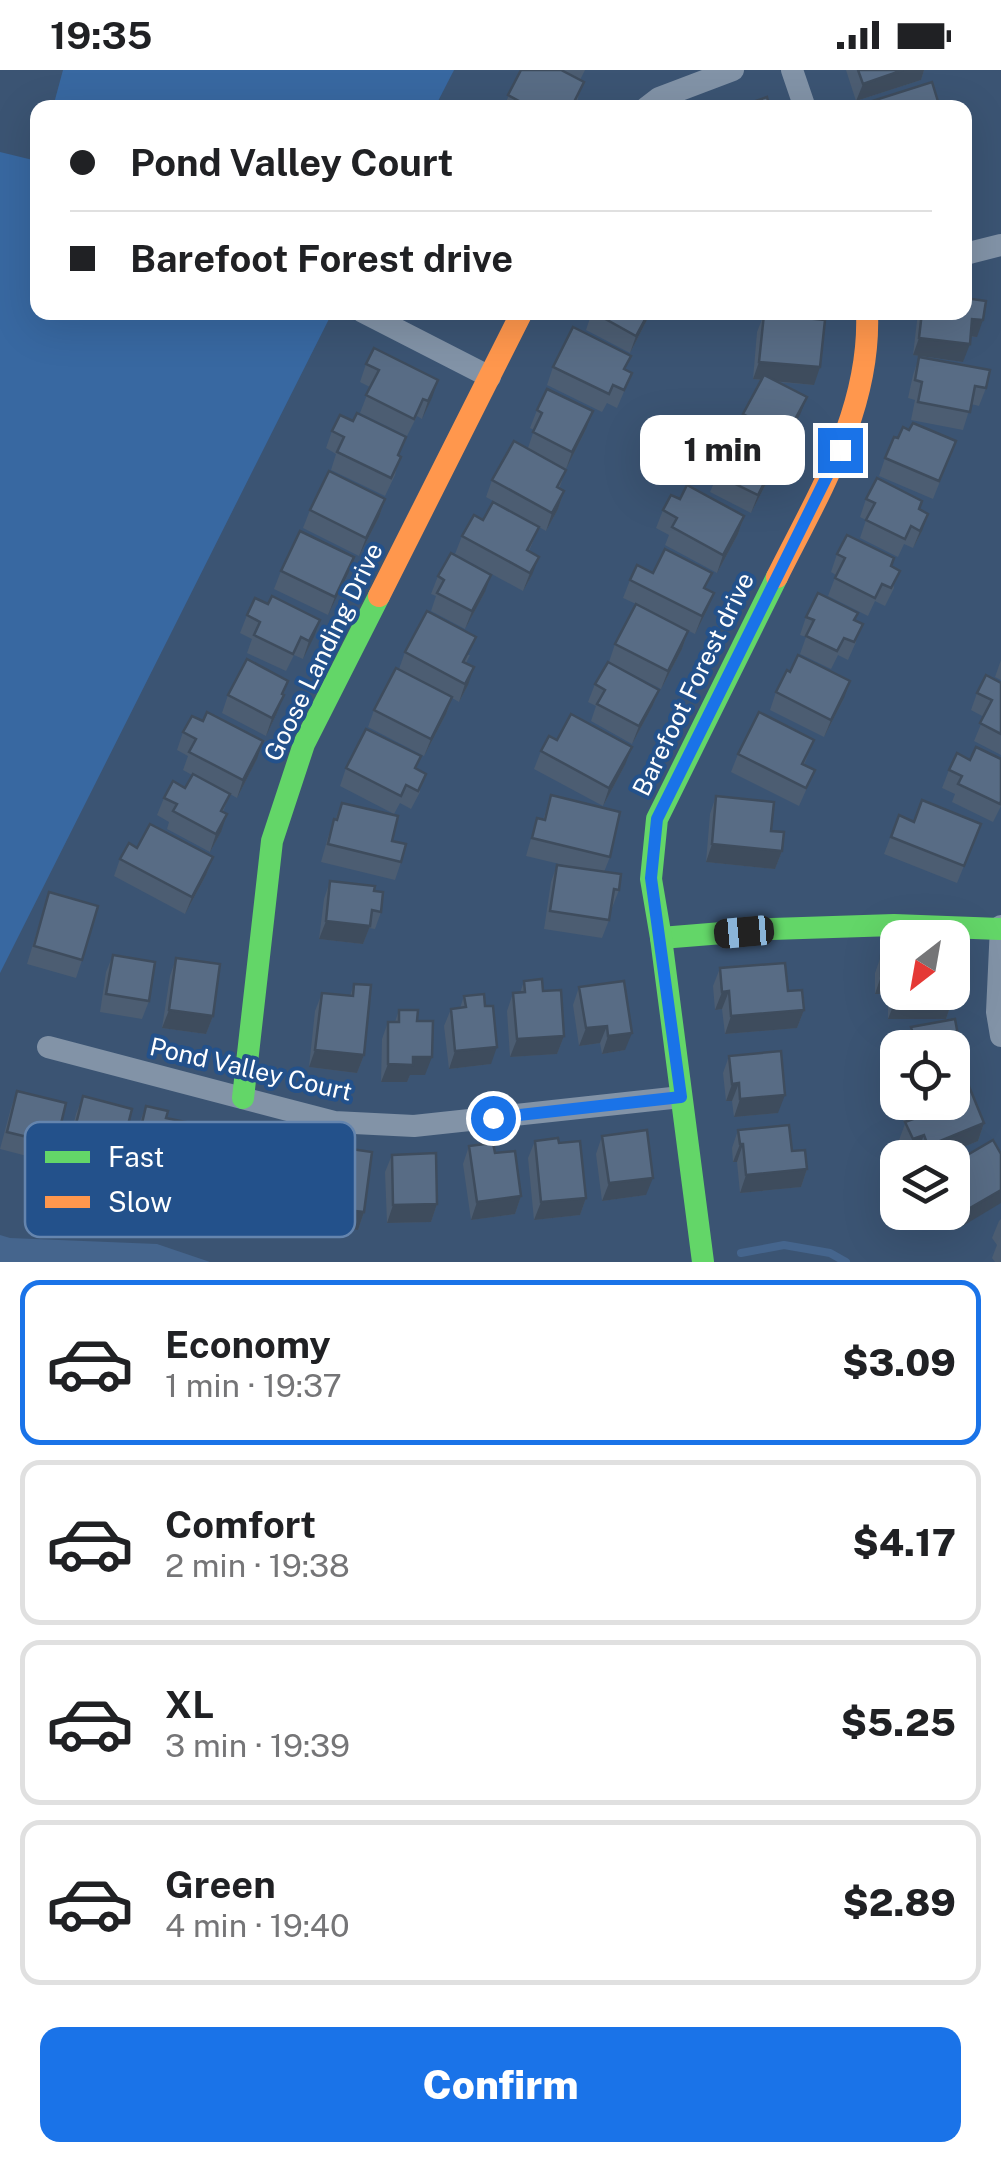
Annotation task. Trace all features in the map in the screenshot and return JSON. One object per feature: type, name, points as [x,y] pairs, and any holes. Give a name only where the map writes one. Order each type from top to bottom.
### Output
[{"type":"street","points":[[656,100],[733,70]]},
{"type":"street","points":[[792,70],[802,100]]},
{"type":"street","points":[[972,252],[1001,245]]},
{"type":"street","points":[[380,320],[490,377]]},
{"type":"street","name":"Goose Landing Drive","points":[[243,1098],[272,841],[304,744],[518,320]]},
{"type":"street","name":"Barefoot Forest drive","points":[[681,1097],[651,878],[657,819],[840,450],[856,405],[870,343],[868,320]]},
{"type":"street","points":[[661,938],[772,929],[1000,928],[996,1012],[1001,1036]]},
{"type":"street","name":"Pond Valley Court","points":[[48,1048],[334,1122]]},
{"type":"street","points":[[681,1097],[703,1262]]},
{"type":"street","name":"Pond Valley Court","points":[[355,1123],[414,1126],[681,1097]]},
{"type":"shaded area","points":[[63,70],[454,70],[439,100],[55,100]]},
{"type":"shaded area","points":[[0,152],[30,159],[30,320],[328,320],[0,973]]},
{"type":"shaded area","points":[[0,1235],[157,1244],[210,1262],[0,1262]]},
{"type":"building","points":[[521,70],[561,70],[584,82],[575,100],[517,100],[508,95]]},
{"type":"building","points":[[858,70],[903,70],[863,84]]},
{"type":"building","points":[[932,82],[938,100],[875,100]]},
{"type":"building","points":[[972,299],[986,301],[983,320],[972,319]]},
{"type":"building","points":[[607,320],[645,320],[636,336]]},
{"type":"building","points":[[763,320],[825,320],[820,367],[759,362]]},
{"type":"building","points":[[921,320],[972,320],[970,344],[919,338]]},
{"type":"building","points":[[573,327],[631,356],[624,369],[632,373],[624,390],[613,385],[609,394],[553,367]]},
{"type":"building","points":[[374,348],[438,380],[414,419],[366,395],[379,370],[366,364]]},
{"type":"building","points":[[919,357],[990,370],[986,388],[975,386],[970,412],[918,402],[922,382],[915,380]]},
{"type":"building","points":[[764,375],[807,397],[786,436],[743,414]]},
{"type":"building","points":[[547,389],[593,411],[572,452],[533,432],[542,413],[537,410]]},
{"type":"building","points":[[357,413],[406,437],[391,478],[337,452],[344,437],[332,431],[340,415],[353,421]]},
{"type":"building","points":[[913,423],[956,441],[939,481],[885,458],[894,437],[898,438],[903,427],[909,430]]},
{"type":"building","points":[[736,437],[777,458],[758,495],[717,475],[720,468],[711,463],[720,446],[729,451]]},
{"type":"building","points":[[514,441],[566,470],[557,487],[564,491],[552,513],[492,480]]},
{"type":"building","points":[[329,471],[385,499],[366,538],[310,510]]},
{"type":"building","points":[[877,478],[922,501],[919,509],[928,514],[920,531],[911,526],[905,539],[866,520],[875,503],[866,499]]},
{"type":"building","points":[[687,485],[744,516],[723,555],[672,527],[677,518],[663,510],[671,495],[680,499]]},
{"type":"building","points":[[493,502],[539,527],[527,550],[539,557],[530,573],[462,536],[474,515],[483,520]]},
{"type":"building","points":[[300,531],[354,557],[335,597],[281,571]]},
{"type":"building","points":[[847,535],[894,558],[891,566],[900,571],[891,588],[882,584],[875,598],[835,578],[845,558],[837,554]]},
{"type":"building","points":[[665,549],[712,573],[704,588],[714,593],[702,616],[630,580],[637,565],[653,573]]},
{"type":"building","points":[[451,553],[491,575],[472,611],[437,593],[444,580],[438,576]]},
{"type":"building","points":[[818,593],[858,613],[854,620],[863,624],[854,642],[844,638],[837,651],[806,636],[814,620],[806,617]]},
{"type":"building","points":[[272,596],[320,620],[309,641],[301,637],[293,654],[254,635],[260,622],[247,615],[255,598],[268,604]]},
{"type":"building","points":[[636,604],[688,631],[668,671],[615,644]]},
{"type":"building","points":[[427,611],[476,637],[463,662],[474,667],[465,684],[405,652]]},
{"type":"building","points":[[798,655],[850,681],[831,720],[776,692]]},
{"type":"building","points":[[247,659],[288,681],[272,718],[228,695]]},
{"type":"building","points":[[608,662],[659,690],[639,726],[597,704],[605,690],[595,684]]},
{"type":"building","points":[[396,668],[452,697],[431,739],[374,710]]},
{"type":"building","points":[[986,675],[1001,683],[1001,734],[980,723],[992,700],[977,693]]},
{"type":"building","points":[[207,712],[263,741],[243,780],[189,752],[196,739],[183,732],[192,716],[203,721]]},
{"type":"building","points":[[759,712],[814,740],[802,764],[815,770],[806,788],[738,754]]},
{"type":"building","points":[[571,714],[632,747],[609,788],[541,751],[549,736],[557,740]]},
{"type":"building","points":[[366,729],[421,756],[415,768],[426,774],[418,791],[406,785],[401,796],[346,768]]},
{"type":"building","points":[[976,747],[1001,759],[1000,804],[958,784],[962,776],[949,770],[957,753],[970,760]]},
{"type":"building","points":[[193,774],[230,794],[221,811],[227,814],[216,834],[173,811],[177,804],[164,798],[173,781],[185,788]]},
{"type":"building","points":[[551,795],[620,812],[610,857],[532,838],[537,818],[545,820]]},
{"type":"building","points":[[716,796],[774,802],[771,831],[784,832],[782,851],[712,844]]},
{"type":"building","points":[[922,800],[981,824],[964,866],[891,837],[899,815],[914,822]]},
{"type":"building","points":[[342,803],[398,816],[392,841],[406,844],[401,862],[328,844]]},
{"type":"building","points":[[150,824],[213,857],[192,897],[120,859],[129,843],[137,848]]},
{"type":"building","points":[[557,865],[621,874],[609,920],[550,911]]},
{"type":"building","points":[[330,881],[375,886],[374,891],[383,892],[381,912],[372,910],[370,926],[326,921]]},
{"type":"building","points":[[49,892],[98,906],[82,960],[34,946]]},
{"type":"building","points":[[113,955],[155,962],[149,1001],[106,994]]},
{"type":"building","points":[[176,958],[220,964],[213,1016],[169,1010]]},
{"type":"building","points":[[785,963],[788,991],[802,990],[804,1010],[731,1016],[729,991],[722,992],[720,968]]},
{"type":"building","points":[[542,979],[543,991],[561,990],[564,1036],[517,1039],[513,993],[525,992],[524,981]]},
{"type":"building","points":[[624,981],[632,1033],[608,1036],[607,1026],[586,1028],[579,987]]},
{"type":"building","points":[[354,984],[371,985],[364,1055],[315,1050],[322,993],[353,996]]},
{"type":"building","points":[[484,994],[485,1006],[493,1006],[497,1047],[455,1051],[451,1009],[466,1007],[464,996]]},
{"type":"building","points":[[399,1010],[418,1010],[417,1021],[433,1021],[432,1057],[413,1057],[413,1065],[388,1064],[388,1022],[399,1022]]},
{"type":"building","points":[[955,1019],[957,1030],[912,1030],[911,1027]]},
{"type":"building","points":[[781,1051],[785,1095],[740,1099],[739,1083],[732,1084],[729,1056]]},
{"type":"building","points":[[970,1089],[984,1123],[943,1140],[926,1140],[924,1135],[913,1139],[905,1122],[970,1120]]},
{"type":"building","points":[[17,1091],[66,1103],[61,1122],[25,1122],[25,1136],[7,1132]]},
{"type":"building","points":[[83,1096],[132,1109],[129,1122],[76,1122]]},
{"type":"building","points":[[146,1106],[168,1111],[166,1118],[185,1122],[142,1122]]},
{"type":"building","points":[[789,1125],[792,1151],[805,1150],[807,1169],[746,1175],[738,1130]]},
{"type":"building","points":[[647,1130],[653,1178],[609,1183],[602,1136]]},
{"type":"building","points":[[558,1138],[559,1143],[580,1141],[586,1198],[541,1202],[535,1141]]},
{"type":"building","points":[[993,1140],[1001,1154],[1001,1190],[970,1208],[970,1153]]},
{"type":"building","points":[[493,1143],[495,1153],[515,1151],[521,1196],[477,1202],[469,1146]]},
{"type":"building","points":[[355,1150],[372,1152],[364,1212],[355,1211]]},
{"type":"building","points":[[436,1153],[437,1204],[393,1205],[392,1155]]},
{"type":"waterway","points":[[741,1253],[784,1245],[830,1253],[846,1262]]},
{"type":"traffic: fast","points":[[703,1262],[651,879],[657,819],[777,577]]},
{"type":"traffic: fast","points":[[243,1098],[272,841],[304,744],[379,596]]},
{"type":"traffic: fast","points":[[661,938],[894,925],[1000,929]]},
{"type":"traffic: slow","points":[[379,596],[518,320]]},
{"type":"traffic: slow","points":[[777,577],[825,482],[851,416],[861,383],[867,320]]},
{"type":"route","points":[[493,1118],[681,1097],[651,878],[657,819],[840,450]]}]
